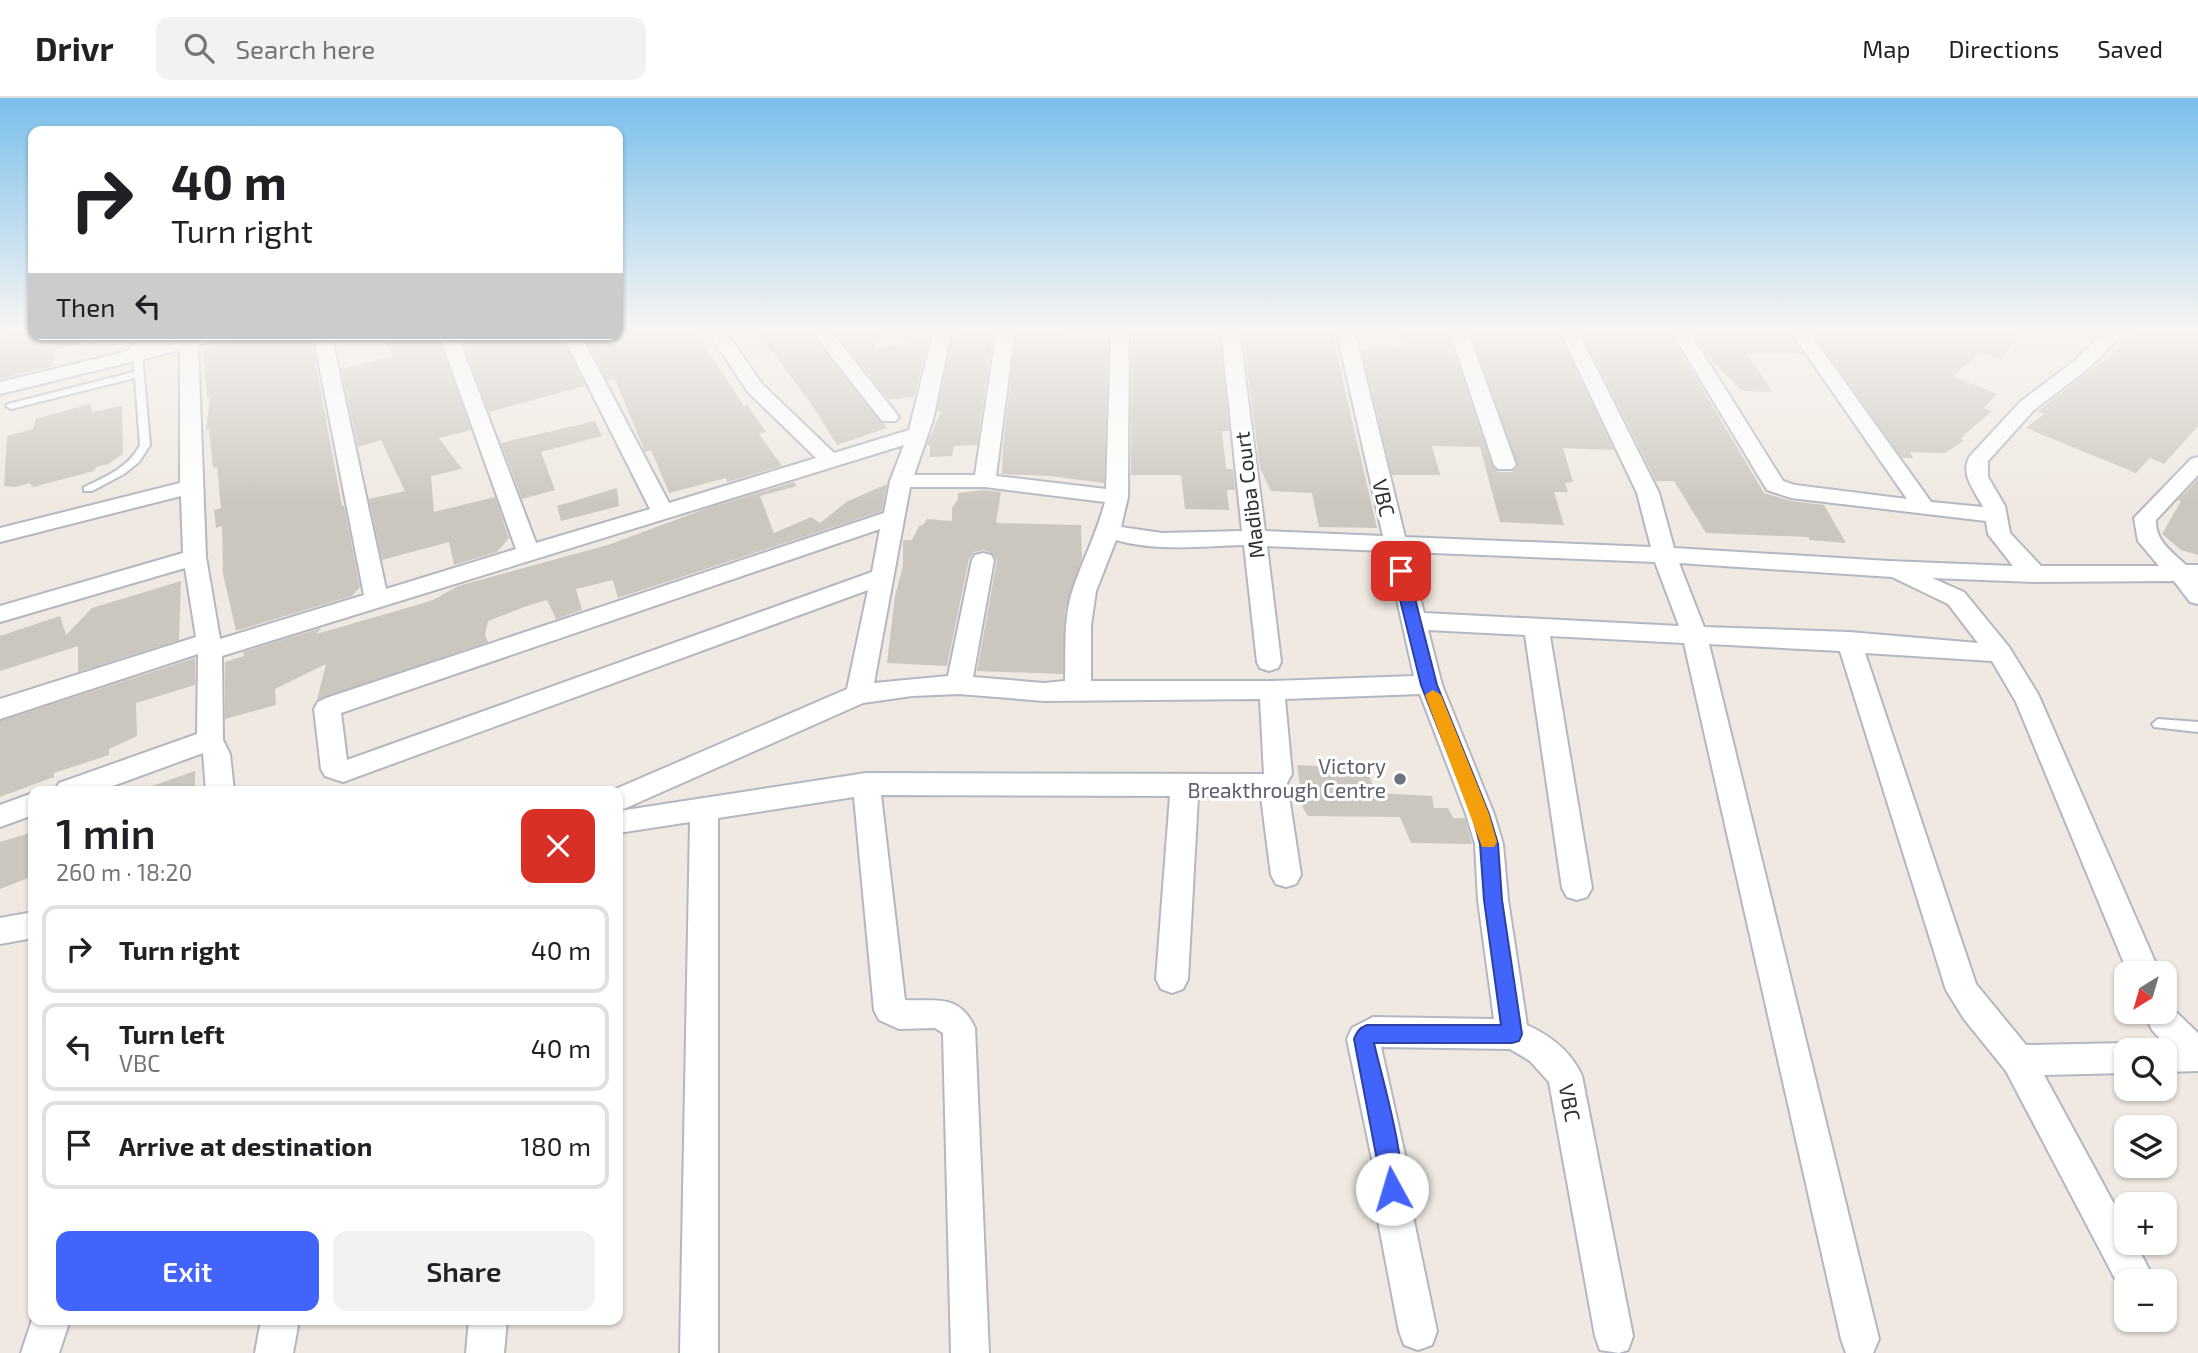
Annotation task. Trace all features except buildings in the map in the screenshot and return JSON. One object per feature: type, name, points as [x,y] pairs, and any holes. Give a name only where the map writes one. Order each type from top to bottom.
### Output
[{"type":"street","points":[[190,388],[195,558],[209,646],[211,740],[217,754],[220,786]]},
{"type":"street","points":[[334,388],[377,600]]},
{"type":"street","points":[[468,388],[529,554]]},
{"type":"street","points":[[599,388],[663,513]]},
{"type":"street","points":[[755,388],[831,461]]},
{"type":"street","points":[[866,388],[889,417]]},
{"type":"street","points":[[859,694],[901,481],[918,434],[929,388]]},
{"type":"street","points":[[985,481],[998,388]]},
{"type":"street","points":[[1078,690],[1079,625],[1084,591],[1109,531],[1117,497],[1119,388]]},
{"type":"street","name":"Madiba Court","points":[[1237,388],[1269,662]]},
{"type":"street","name":"VBC","points":[[1358,388],[1429,685],[1480,814],[1489,844],[1493,900],[1512,1034],[1537,1045],[1553,1058],[1565,1076],[1614,1336]]},
{"type":"street","points":[[1478,388],[1505,465]]},
{"type":"street","points":[[1597,388],[1648,494],[1664,555],[1695,636],[1860,1339]]},
{"type":"street","points":[[1713,388],[1769,480],[1775,485],[1791,491],[1996,515]]},
{"type":"street","points":[[1840,388],[1913,489],[1923,508]]},
{"type":"street","points":[[2035,574],[2008,547],[2000,534],[1991,499],[1977,477],[1977,460],[2027,406],[2051,388]]},
{"type":"street","points":[[0,709],[209,646],[377,600],[918,434]]},
{"type":"street","points":[[2195,471],[2145,518],[2143,526],[2149,543],[2189,572],[2198,596]]},
{"type":"street","points":[[901,481],[985,481],[1117,497]]},
{"type":"street","points":[[0,535],[191,486]]},
{"type":"street","points":[[883,576],[343,772],[335,769],[327,709],[335,705],[894,517]]},
{"type":"street","points":[[1109,531],[1134,538],[1162,540],[1256,538],[1394,546],[1664,555],[1889,569],[2035,574],[2189,572]]},
{"type":"street","points":[[0,614],[195,558]]},
{"type":"street","points":[[958,685],[983,560]]},
{"type":"street","points":[[1889,569],[1956,598],[2000,653],[2029,701],[2139,961]]},
{"type":"street","points":[[1414,621],[1849,641],[2000,653]]},
{"type":"street","points":[[1536,628],[1577,888]]},
{"type":"street","points":[[1849,641],[1962,990],[2018,1060],[2130,1269]]},
{"type":"street","points":[[623,798],[859,694],[912,687],[958,685],[1044,691],[1272,690],[1429,685]]},
{"type":"street","points":[[623,821],[866,784],[1268,786],[1278,774],[1272,690]]},
{"type":"street","points":[[83,786],[211,740]]},
{"type":"street","points":[[1273,783],[1286,875]]},
{"type":"street","points":[[866,784],[890,1010],[897,1015],[944,1013],[953,1018],[959,1028],[970,1353]]},
{"type":"street","points":[[1172,979],[1185,786]]},
{"type":"street","points":[[0,816],[28,806]]},
{"type":"street","points":[[699,1353],[704,807]]},
{"type":"street","points":[[0,931],[28,926]]},
{"type":"street","points":[[2167,1024],[2198,1055]]},
{"type":"street","points":[[1418,1331],[1396,1221],[1390,1164],[1363,1039],[1373,1032],[1512,1034]]},
{"type":"street","points":[[2177,1056],[2198,1055]]},
{"type":"street","points":[[2018,1060],[2114,1058]]},
{"type":"street","points":[[40,1353],[49,1325]]},
{"type":"street","points":[[274,1353],[279,1325]]},
{"type":"street","points":[[485,1353],[488,1325]]},
{"type":"lane","points":[[11,406],[67,388]]},
{"type":"lane","points":[[88,489],[125,468],[143,452],[145,445],[141,388]]},
{"type":"lane","points":[[2158,724],[2198,727]]},
{"type":"slow traffic","points":[[1433,695],[1480,814],[1488,842]]},
{"type":"place","name":"Victory Breakthrough Centre","points":[[1400,779]]},
{"type":"route","points":[[1392,1189],[1390,1164],[1363,1039],[1373,1032],[1512,1034],[1493,900],[1489,844],[1480,814],[1429,685],[1401,571]]}]
